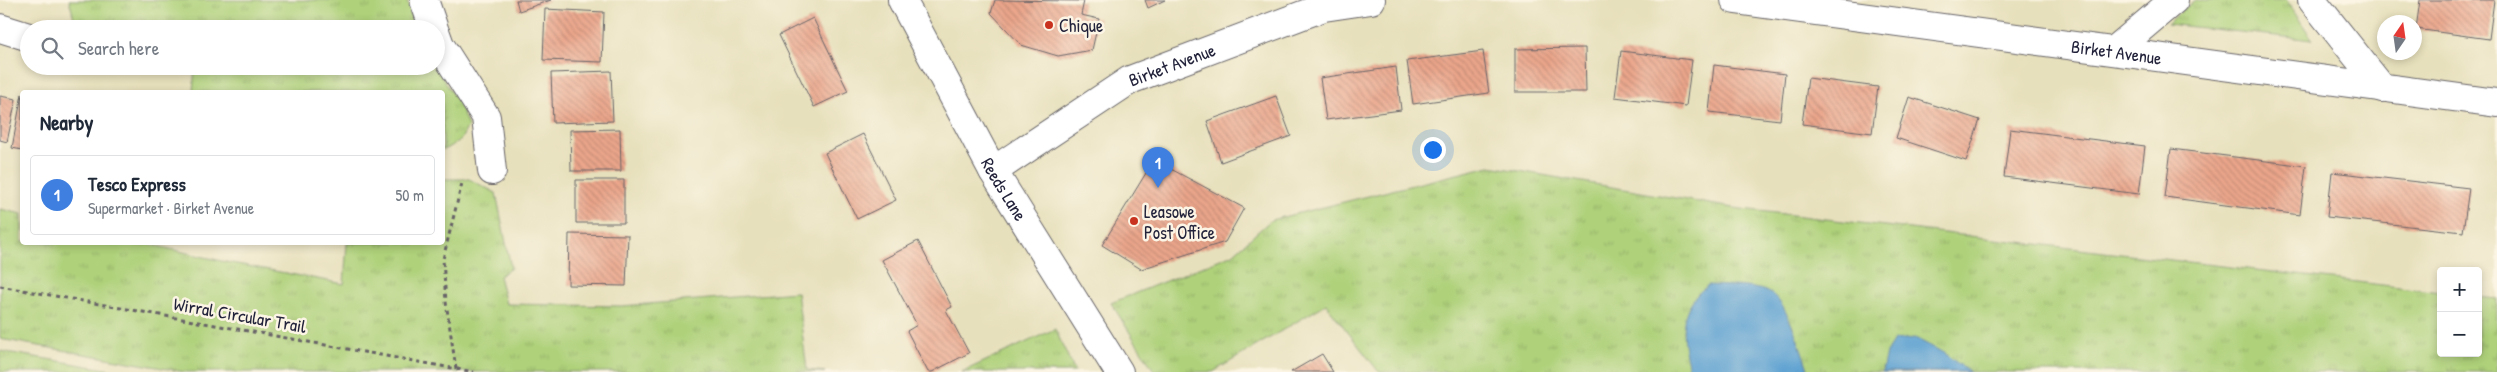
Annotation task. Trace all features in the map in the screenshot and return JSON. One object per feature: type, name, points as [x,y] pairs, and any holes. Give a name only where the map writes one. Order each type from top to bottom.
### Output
[{"type":"street","points":[[424,0],[431,20]]},
{"type":"street","name":"Reeds Lane","points":[[902,0],[992,171],[1119,372]]},
{"type":"street","name":"Birket Avenue","points":[[992,171],[1130,80],[1322,3],[1371,0]]},
{"type":"street","name":"Birket Avenue","points":[[1735,0],[1836,7],[2115,50],[2497,103]]},
{"type":"street","points":[[2115,50],[2174,0]]},
{"type":"street","points":[[2312,0],[2382,88]]},
{"type":"street","points":[[0,28],[20,34]]},
{"type":"street","points":[[445,53],[486,117],[492,171]]},
{"type":"path","points":[[456,369],[446,302],[443,259],[460,184],[492,171]]},
{"type":"path","name":"Wirral Circular Trail","points":[[0,286],[474,372]]},
{"type":"green space","points":[[69,0],[407,0],[413,20],[75,20]]},
{"type":"green space","points":[[2195,0],[2286,0],[2313,40],[2167,24]]},
{"type":"green space","points":[[194,75],[441,75],[458,102],[468,126],[460,141],[445,149],[445,90],[193,90]]},
{"type":"green space","points":[[1490,166],[1733,208],[2437,292],[2437,357],[2482,357],[2482,297],[2497,299],[2497,372],[1379,372],[1326,304],[1213,372],[1155,372],[1111,303],[1233,254],[1271,220]]},
{"type":"green space","points":[[445,179],[469,179],[496,193],[511,268],[499,276],[506,304],[622,306],[797,292],[807,370],[825,372],[185,372],[0,339],[0,209],[20,214],[20,245],[153,245],[226,262],[344,284],[347,245],[445,245]]},
{"type":"green space","points":[[1055,329],[1075,372],[962,372]]},
{"type":"green space","points":[[0,351],[123,372],[0,372]]},
{"type":"water","points":[[1708,285],[1760,289],[1773,295],[1779,301],[1789,319],[1809,372],[1690,372],[1683,335],[1686,314],[1690,304]]},
{"type":"water","points":[[1915,338],[1942,352],[1970,372],[1882,372],[1886,353],[1894,340]]},
{"type":"building","points":[[516,0],[551,0],[519,11]]},
{"type":"building","points":[[995,0],[1084,1],[1081,15],[1099,19],[1092,50],[1058,56],[1021,45],[991,13]]},
{"type":"building","points":[[1145,0],[1165,0],[1148,8]]},
{"type":"building","points":[[2420,0],[2494,0],[2489,39],[2422,30],[2422,15],[2418,15]]},
{"type":"building","points":[[545,9],[604,12],[602,62],[543,60]]},
{"type":"building","points":[[813,18],[848,91],[814,107],[779,35]]},
{"type":"building","points":[[1585,48],[1586,92],[1515,92],[1515,49]]},
{"type":"building","points":[[1483,51],[1489,93],[1413,104],[1407,61]]},
{"type":"building","points":[[1621,51],[1692,60],[1686,106],[1615,97]]},
{"type":"building","points":[[1714,65],[1785,74],[1780,120],[1709,112]]},
{"type":"building","points":[[1396,67],[1401,110],[1326,120],[1320,78]]},
{"type":"building","points":[[611,71],[613,121],[553,123],[551,73]]},
{"type":"building","points":[[1808,78],[1878,87],[1872,133],[1802,124]]},
{"type":"building","points":[[0,96],[16,99],[7,142],[0,140]]},
{"type":"building","points":[[1276,96],[1291,136],[1221,162],[1207,121]]},
{"type":"building","points":[[1909,97],[1980,120],[1966,161],[1896,138]]},
{"type":"building","points":[[20,105],[20,150],[12,148]]},
{"type":"building","points":[[620,129],[621,171],[571,171],[570,130]]},
{"type":"building","points":[[2010,129],[2145,146],[2139,194],[2004,177]]},
{"type":"building","points":[[863,134],[896,200],[857,219],[825,153]]},
{"type":"building","points":[[2171,149],[2306,166],[2300,215],[2165,197]]},
{"type":"building","points":[[1154,160],[1244,208],[1225,242],[1141,269],[1102,245]]},
{"type":"building","points":[[2332,172],[2469,188],[2463,232],[2327,217]]},
{"type":"building","points":[[576,180],[624,180],[624,223],[576,223]]},
{"type":"building","points":[[569,234],[628,235],[626,286],[568,285]]},
{"type":"building","points":[[918,241],[952,307],[946,310],[969,353],[932,372],[928,372],[907,331],[917,325],[882,260]]},
{"type":"building","points":[[1322,354],[1333,372],[1291,372]]},
{"type":"place","name":"Chique","points":[[1049,25]]},
{"type":"place","name":"Tesco Express","points":[[1158,188]]},
{"type":"place","name":"Leasowe Post Office","points":[[1134,221]]}]
